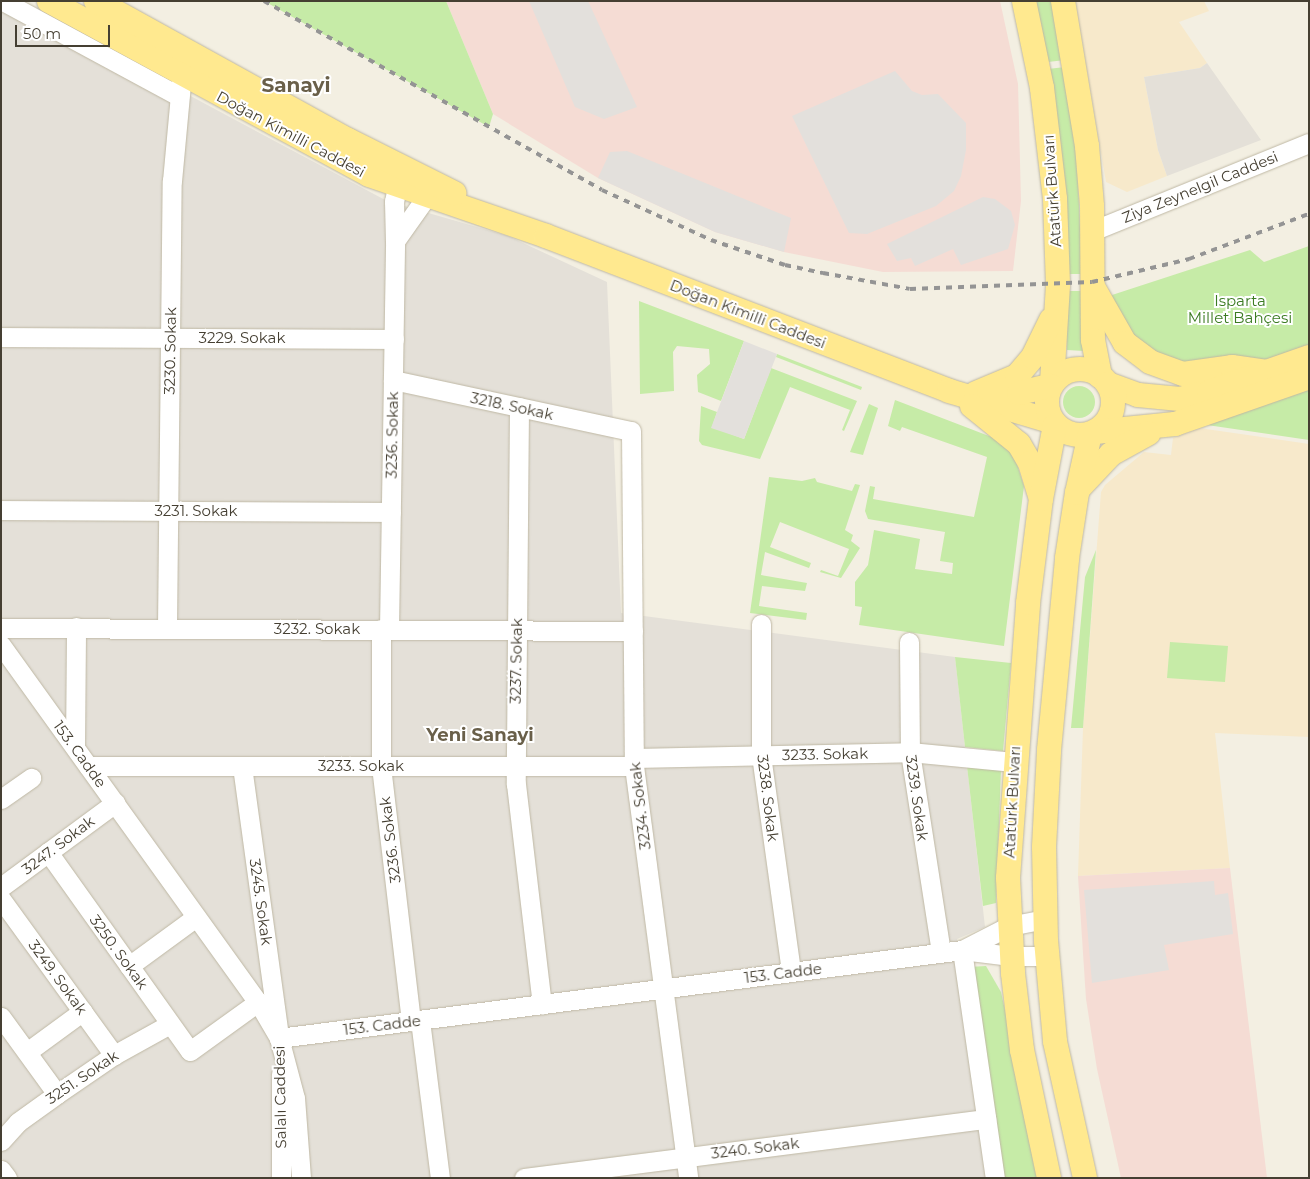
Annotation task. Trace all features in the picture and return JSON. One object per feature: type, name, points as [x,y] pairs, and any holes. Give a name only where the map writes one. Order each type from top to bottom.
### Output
[{"type":"main road","name":"Doğan Kimilli Caddesi","points":[[49,1],[181,85],[339,161],[398,177],[949,391],[1054,424]]},
{"type":"main road","name":"Doğan Kimilli Caddesi","points":[[96,1],[398,177]]},
{"type":"main road","name":"Atatürk Bulvarı","points":[[1024,1],[1050,141],[1055,200],[1057,307],[1051,384]]},
{"type":"main road","points":[[1063,1],[1080,95],[1092,231],[1093,340],[1112,409],[1105,424],[1092,433],[1076,493],[1049,750],[1044,847],[1044,919],[1047,956],[1065,1098],[1085,1178]]},
{"type":"main road","points":[[1092,286],[1125,343],[1150,362],[1183,374],[1232,367],[1267,372]]},
{"type":"main road","points":[[976,393],[1008,382],[1026,366],[1041,344],[1057,307]]},
{"type":"main road","points":[[1309,357],[1209,392],[1180,399],[1138,395],[1076,369],[1067,371],[1051,384],[1046,400],[1054,424],[1068,434],[1092,433],[1161,426],[1205,416],[1309,377]]},
{"type":"main road","name":"Doğan Kimilli Caddesi","points":[[949,391],[1019,393],[1051,384]]},
{"type":"main road","points":[[949,391],[1015,438],[1030,463],[1041,499]]},
{"type":"main road","name":"Atatürk Bulvarı","points":[[1049,1178],[1022,1050],[1011,956],[1008,878],[1014,762],[1041,499],[1054,424]]},
{"type":"main road","points":[[1076,493],[1111,454],[1161,426]]},
{"type":"street","points":[[3,1],[181,85]]},
{"type":"street","name":"3230. Sokak","points":[[167,628],[173,146],[181,85]]},
{"type":"street","name":"Ziya Zeynelgil Caddesi","points":[[1092,231],[1309,144]]},
{"type":"street","name":"3236. Sokak","points":[[398,177],[395,241],[391,512],[381,766],[415,1020],[440,1178]]},
{"type":"street","points":[[395,241],[430,190]]},
{"type":"street","name":"3229. Sokak","points":[[1,337],[394,339]]},
{"type":"street","name":"3218. Sokak","points":[[393,380],[631,431]]},
{"type":"street","name":"3237. Sokak","points":[[519,407],[515,766],[542,1004]]},
{"type":"street","name":"3234. Sokak","points":[[631,431],[634,762],[688,1178]]},
{"type":"street","name":"3231. Sokak","points":[[1,510],[391,512]]},
{"type":"street","name":"3238. Sokak","points":[[761,624],[761,755],[791,972]]},
{"type":"street","points":[[75,747],[76,627]]},
{"type":"street","name":"3232. Sokak","points":[[1,628],[633,631]]},
{"type":"street","name":"3239. Sokak","points":[[909,642],[910,752],[940,952]]},
{"type":"street","name":"153. Cadde","points":[[1,645],[258,1002],[279,1038],[962,950]]},
{"type":"street","name":"3233. Sokak","points":[[88,766],[515,766],[761,755],[910,752],[1014,762]]},
{"type":"street","name":"3245. Sokak","points":[[242,766],[279,1038]]},
{"type":"street","points":[[1,799],[31,778]]},
{"type":"street","name":"3247. Sokak","points":[[1,887],[114,802]]},
{"type":"street","name":"3250. Sokak","points":[[48,852],[190,1051],[258,1002]]},
{"type":"street","name":"3249. Sokak","points":[[1,899],[114,1055]]},
{"type":"street","points":[[129,966],[196,917]]},
{"type":"street","points":[[962,950],[1010,926],[1044,919]]},
{"type":"street","points":[[962,950],[1011,956],[1047,956]]},
{"type":"street","points":[[962,950],[995,1178]]},
{"type":"street","points":[[27,1052],[83,1011]]},
{"type":"street","points":[[1,1017],[57,1094]]},
{"type":"street","name":"3251. Sokak","points":[[1,1141],[18,1122],[57,1094],[114,1055],[170,1024]]},
{"type":"street","name":"Salalı Caddesi","points":[[279,1038],[281,1178]]},
{"type":"street","name":"Salalı Caddesi","points":[[279,1038],[295,1098],[301,1178]]},
{"type":"street","name":"3240. Sokak","points":[[524,1178],[986,1118]]},
{"type":"street","points":[[1,1170],[7,1178]]},
{"type":"shaded area","points":[[1,1],[13,1],[387,201],[508,236],[607,282],[621,613],[955,657],[985,927],[957,939],[988,1178],[18,1178],[1,1157]]},
{"type":"shaded area","points":[[446,1],[1000,1],[1018,84],[1021,201],[1013,271],[883,272],[784,252],[715,232],[598,178],[493,114]]},
{"type":"shaded area","points":[[529,1],[588,1],[637,107],[604,119],[575,107]]},
{"type":"shaded area","points":[[1075,1],[1204,1],[1209,11],[1179,22],[1207,63],[1200,68],[1144,77],[1158,150],[1167,176],[1127,192],[1106,182]]},
{"type":"shaded area","points":[[1207,63],[1261,140],[1167,176],[1158,150],[1144,77],[1200,68]]},
{"type":"shaded area","points":[[895,71],[912,91],[922,95],[938,94],[966,123],[966,150],[961,176],[954,191],[936,206],[867,234],[849,233],[792,116]]},
{"type":"shaded area","points":[[627,151],[791,218],[784,252],[715,232],[598,178],[610,152]]},
{"type":"shaded area","points":[[983,197],[995,199],[1011,211],[1015,225],[1008,249],[961,265],[953,249],[915,266],[911,258],[897,261],[887,244]]},
{"type":"shaded area","points":[[744,341],[777,354],[744,439],[711,428]]},
{"type":"shaded area","points":[[1199,428],[1309,444],[1309,737],[1215,733],[1230,868],[1078,876],[1083,728],[1101,492],[1105,485],[1144,452],[1171,455],[1173,438]]},
{"type":"shaded area","points":[[1230,868],[1267,1178],[1121,1178],[1097,1069],[1086,999],[1078,876]]},
{"type":"shaded area","points":[[1214,881],[1215,895],[1228,893],[1233,934],[1164,945],[1169,970],[1092,983],[1084,890]]},
{"type":"green space","points":[[264,1],[446,1],[493,114],[489,127]]},
{"type":"green space","points":[[1036,1],[1052,1],[1065,60],[1048,62]]},
{"type":"green space","points":[[1065,67],[1077,160],[1082,274],[1068,274],[1048,69]]},
{"type":"green space","name":"Isparta Millet Bahçesi","points":[[1309,246],[1309,345],[1270,361],[1194,370],[1152,358],[1116,314],[1112,295],[1250,250],[1264,262]]},
{"type":"green space","points":[[1067,291],[1083,291],[1084,351],[1067,350]]},
{"type":"green space","points":[[639,301],[744,341],[721,401],[698,392],[697,375],[710,364],[709,349],[677,346],[673,352],[674,391],[640,394]]},
{"type":"green space","points":[[777,354],[862,387],[861,390],[776,357]]},
{"type":"green space","points":[[771,368],[857,401],[844,431],[842,430],[850,410],[790,387],[760,459],[702,445],[699,441],[701,406],[717,412],[712,427],[744,439]]},
{"type":"green space","points":[[1079,386],[1085,387],[1090,391],[1094,396],[1094,408],[1090,413],[1085,417],[1079,418],[1073,417],[1068,413],[1064,408],[1063,402],[1064,396],[1068,391],[1073,387]]},
{"type":"green space","points":[[1309,389],[1309,440],[1207,425]]},
{"type":"green space","points":[[895,400],[1002,441],[1014,455],[1024,486],[1004,646],[859,625],[862,607],[855,606],[855,582],[868,565],[874,530],[920,539],[915,569],[952,574],[953,563],[940,561],[945,532],[868,519],[865,511],[870,486],[875,487],[873,499],[974,517],[987,457],[902,427],[900,431],[888,426]]},
{"type":"green space","points":[[869,404],[878,408],[863,455],[850,452]]},
{"type":"green space","points":[[769,477],[802,481],[815,478],[817,482],[852,491],[855,484],[860,485],[845,530],[853,535],[851,541],[860,548],[841,578],[820,572],[821,570],[838,576],[849,549],[780,522],[770,547],[811,563],[809,568],[765,552],[761,575],[807,583],[805,591],[762,586],[759,606],[807,613],[806,620],[750,613]]},
{"type":"green space","points":[[1096,550],[1083,728],[1071,728],[1085,577]]},
{"type":"green space","points":[[1170,642],[1228,646],[1225,682],[1167,678]]},
{"type":"green space","points":[[955,657],[1011,663],[1003,751],[965,747]]},
{"type":"green space","points":[[967,766],[1001,770],[996,903],[983,906]]},
{"type":"green space","points":[[986,966],[1001,992],[1042,1178],[1002,1178],[969,967]]},
{"type":"railway","points":[[264,1],[602,190],[711,240],[785,265],[823,273],[910,289],[1092,282],[1189,259],[1309,214]]},
{"type":"district","name":"Sanayi","points":[[296,85]]},
{"type":"district","name":"Yeni Sanayi","points":[[480,735]]}]
